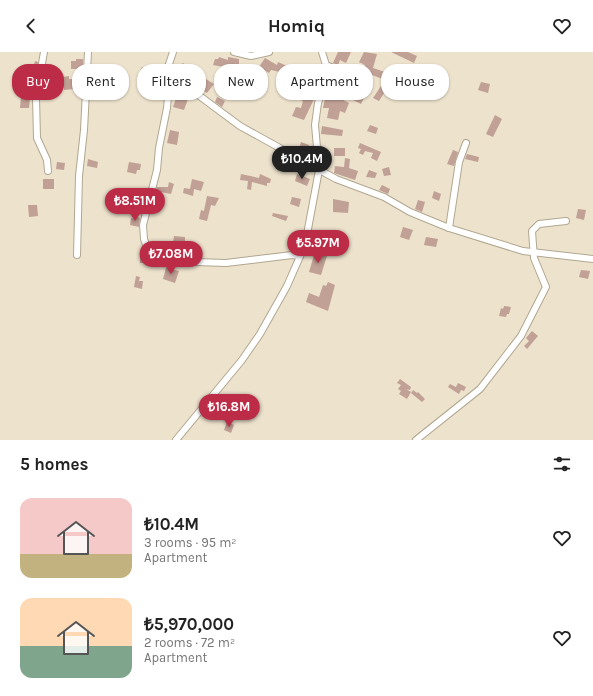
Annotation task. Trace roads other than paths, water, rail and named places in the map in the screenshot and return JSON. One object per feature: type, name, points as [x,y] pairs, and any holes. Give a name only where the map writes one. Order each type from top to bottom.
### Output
[{"type":"street","points":[[44,52],[36,97],[36,131],[38,142],[47,160],[48,171]]},
{"type":"street","points":[[77,255],[79,176],[84,130],[88,52]]},
{"type":"street","points":[[169,64],[173,52]]},
{"type":"street","points":[[234,52],[251,56],[270,52]]},
{"type":"street","points":[[322,52],[326,64]]},
{"type":"street","points":[[168,100],[159,148],[157,170],[143,226],[144,239],[148,250],[155,256],[166,261],[226,263],[292,255],[300,256]]},
{"type":"street","points":[[205,100],[240,126],[336,179],[384,197],[410,212],[449,228],[523,251],[593,259]]},
{"type":"street","points":[[176,440],[242,360],[260,334],[278,305],[300,256],[304,245],[319,170],[315,125],[319,100]]},
{"type":"street","points":[[449,228],[459,162],[466,143]]},
{"type":"street","points":[[416,440],[475,395],[526,330],[546,287],[534,258],[532,231],[536,226],[566,221]]}]
